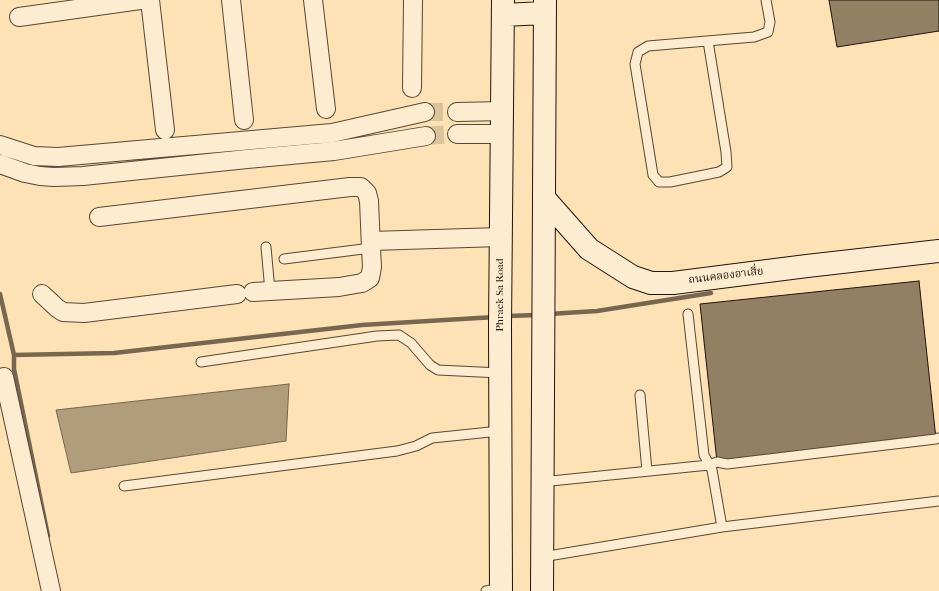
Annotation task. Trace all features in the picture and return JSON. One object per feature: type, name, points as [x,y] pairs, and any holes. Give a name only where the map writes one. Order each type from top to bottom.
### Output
[{"type":"main road","points":[[503,7],[545,6],[542,321],[542,591]]},
{"type":"main road","name":"Phraek Sa Road","points":[[496,590],[500,431],[500,237],[503,7]]},
{"type":"main road","name":"ถนนคลองอาเสี่ย","points":[[544,198],[589,249],[633,277],[652,283],[672,283],[939,251]]},
{"type":"street","points":[[19,17],[140,0]]},
{"type":"street","points":[[150,0],[165,130]]},
{"type":"street","points":[[231,0],[244,120]]},
{"type":"street","points":[[313,0],[326,109]]},
{"type":"street","points":[[412,0],[412,88]]},
{"type":"street","points":[[457,112],[502,111]]},
{"type":"street","points":[[0,145],[34,156],[58,157],[332,133],[416,114],[418,137],[334,152],[247,159],[83,176],[40,176],[25,173],[0,164]]},
{"type":"street","points":[[332,133],[334,152]]},
{"type":"street","points":[[457,134],[502,134]]},
{"type":"street","points":[[247,159],[248,140]]},
{"type":"street","points":[[159,148],[161,168]]},
{"type":"street","points":[[81,155],[83,176]]},
{"type":"street","points":[[42,294],[63,312],[84,313],[253,292],[339,287],[362,283],[370,278],[372,267],[369,201],[367,193],[361,188],[350,186],[99,217]]},
{"type":"street","points":[[371,244],[500,237]]},
{"type":"street","points":[[4,377],[51,591]]},
{"type":"lane","points":[[708,41],[726,152],[727,167],[720,172],[670,182],[659,182],[653,175],[649,153],[635,64],[638,52],[648,46],[754,37],[768,32],[770,22],[766,0]]},
{"type":"lane","points":[[284,259],[371,244]]},
{"type":"lane","points":[[253,292],[266,247]]},
{"type":"lane","points":[[688,314],[704,455],[712,470],[722,527]]},
{"type":"lane","points":[[201,362],[377,336],[399,335],[411,343],[430,365],[438,370],[500,373]]},
{"type":"lane","points":[[640,395],[647,471]]},
{"type":"lane","points":[[124,486],[397,451],[416,446],[432,438],[500,431]]},
{"type":"lane","points":[[542,482],[709,466],[717,462],[727,464],[938,438]]},
{"type":"lane","points":[[542,557],[722,527],[939,501]]},
{"type":"shaded area","points":[[289,384],[286,441],[71,473],[56,410]]},
{"type":"building","points":[[829,0],[939,0],[939,31],[837,47]]},
{"type":"building","points":[[919,281],[936,439],[717,462],[700,304]]},
{"type":"waterway","points":[[549,314],[597,311],[711,293]]},
{"type":"waterway","points":[[0,294],[14,355]]},
{"type":"waterway","points":[[507,316],[537,315]]},
{"type":"waterway","points":[[48,536],[14,369],[14,355],[114,353],[362,325],[495,317]]},
{"type":"tunnel","points":[[425,112],[457,112]]},
{"type":"tunnel","points":[[426,136],[457,134]]}]
